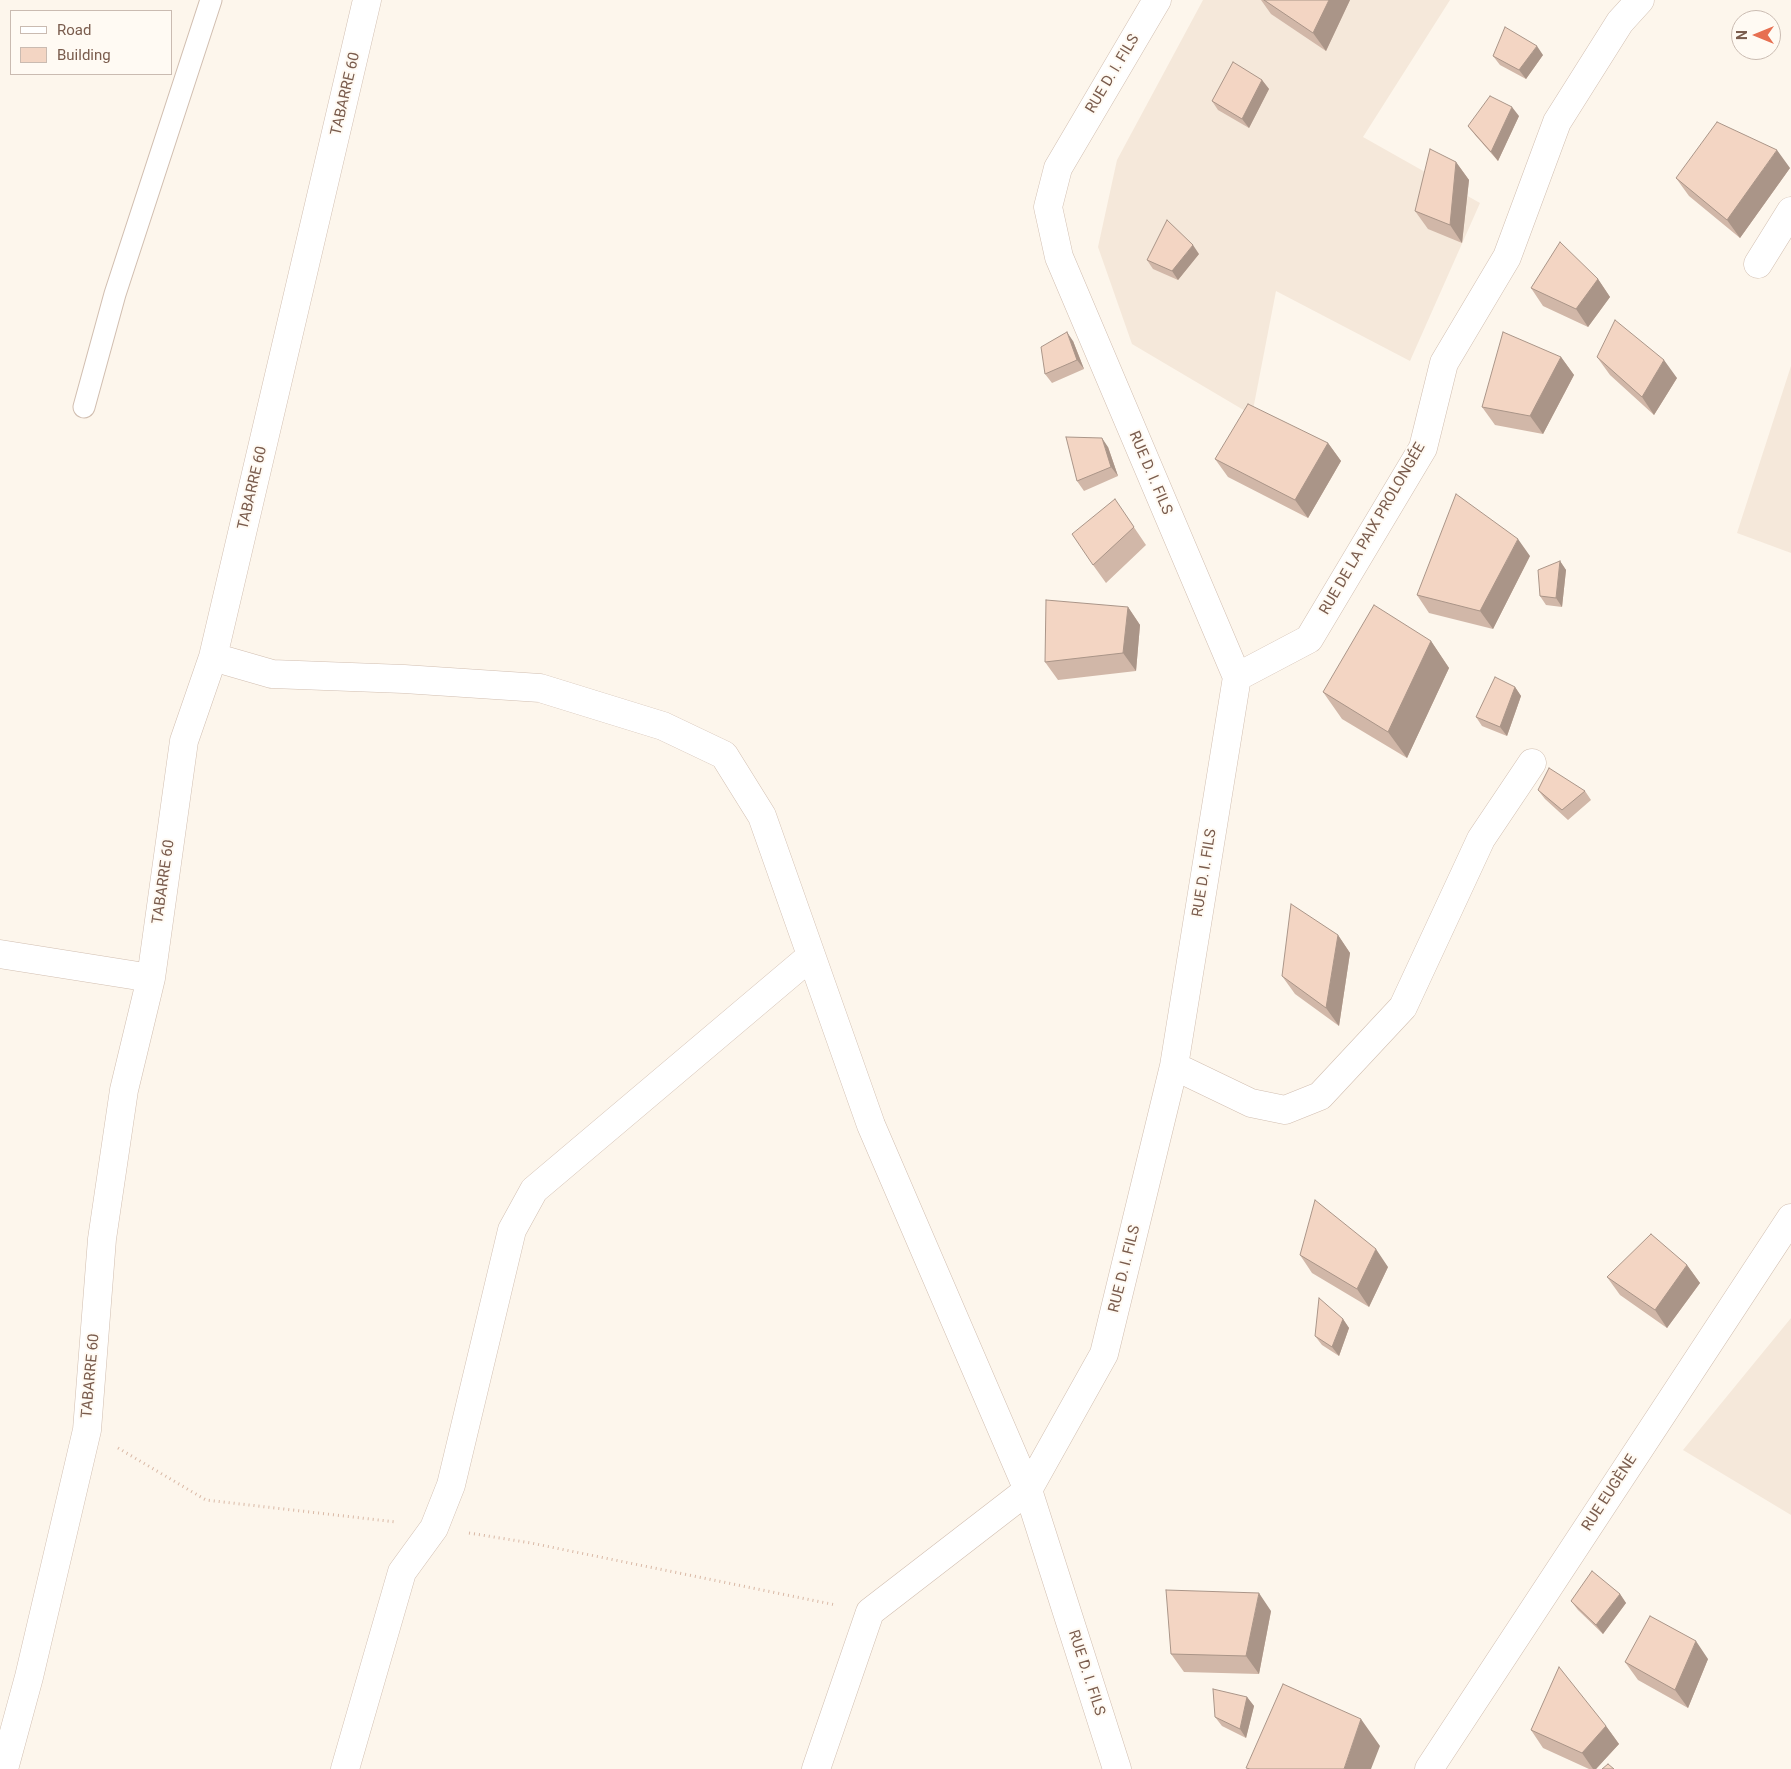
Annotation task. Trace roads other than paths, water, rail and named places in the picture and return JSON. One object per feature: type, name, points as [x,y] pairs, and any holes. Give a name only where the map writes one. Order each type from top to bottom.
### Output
[{"type":"street","name":"TABARRE 60","points":[[4,1769],[29,1677],[87,1430],[102,1239],[124,1090],[150,978],[184,741],[213,657],[367,0]]},
{"type":"street","name":"RUE D. I. FILS","points":[[1117,1769],[1028,1490],[1104,1354],[1174,1066],[1237,677],[1059,257],[1048,207],[1058,168],[1158,0]]},
{"type":"street","name":"RUE DE LA PAIX PROLONGÉE","points":[[1237,677],[1308,639],[1423,448],[1444,363],[1507,257],[1557,122],[1620,22],[1640,0]]},
{"type":"street","points":[[1758,264],[1791,211]]},
{"type":"street","points":[[213,657],[272,674],[404,679],[540,688],[663,726],[724,755],[762,816],[871,1125],[1028,1490],[870,1612],[816,1769]]},
{"type":"street","points":[[1174,1066],[1250,1103],[1285,1110],[1320,1096],[1403,1007],[1481,840],[1532,763]]},
{"type":"street","points":[[0,954],[150,978]]},
{"type":"street","points":[[345,1769],[402,1572],[434,1528],[451,1485],[512,1230],[534,1190],[811,956]]},
{"type":"street","name":"RUE EUGÈNE","points":[[1429,1769],[1791,1218]]},
{"type":"lane","points":[[84,407],[115,294],[211,0]]}]
